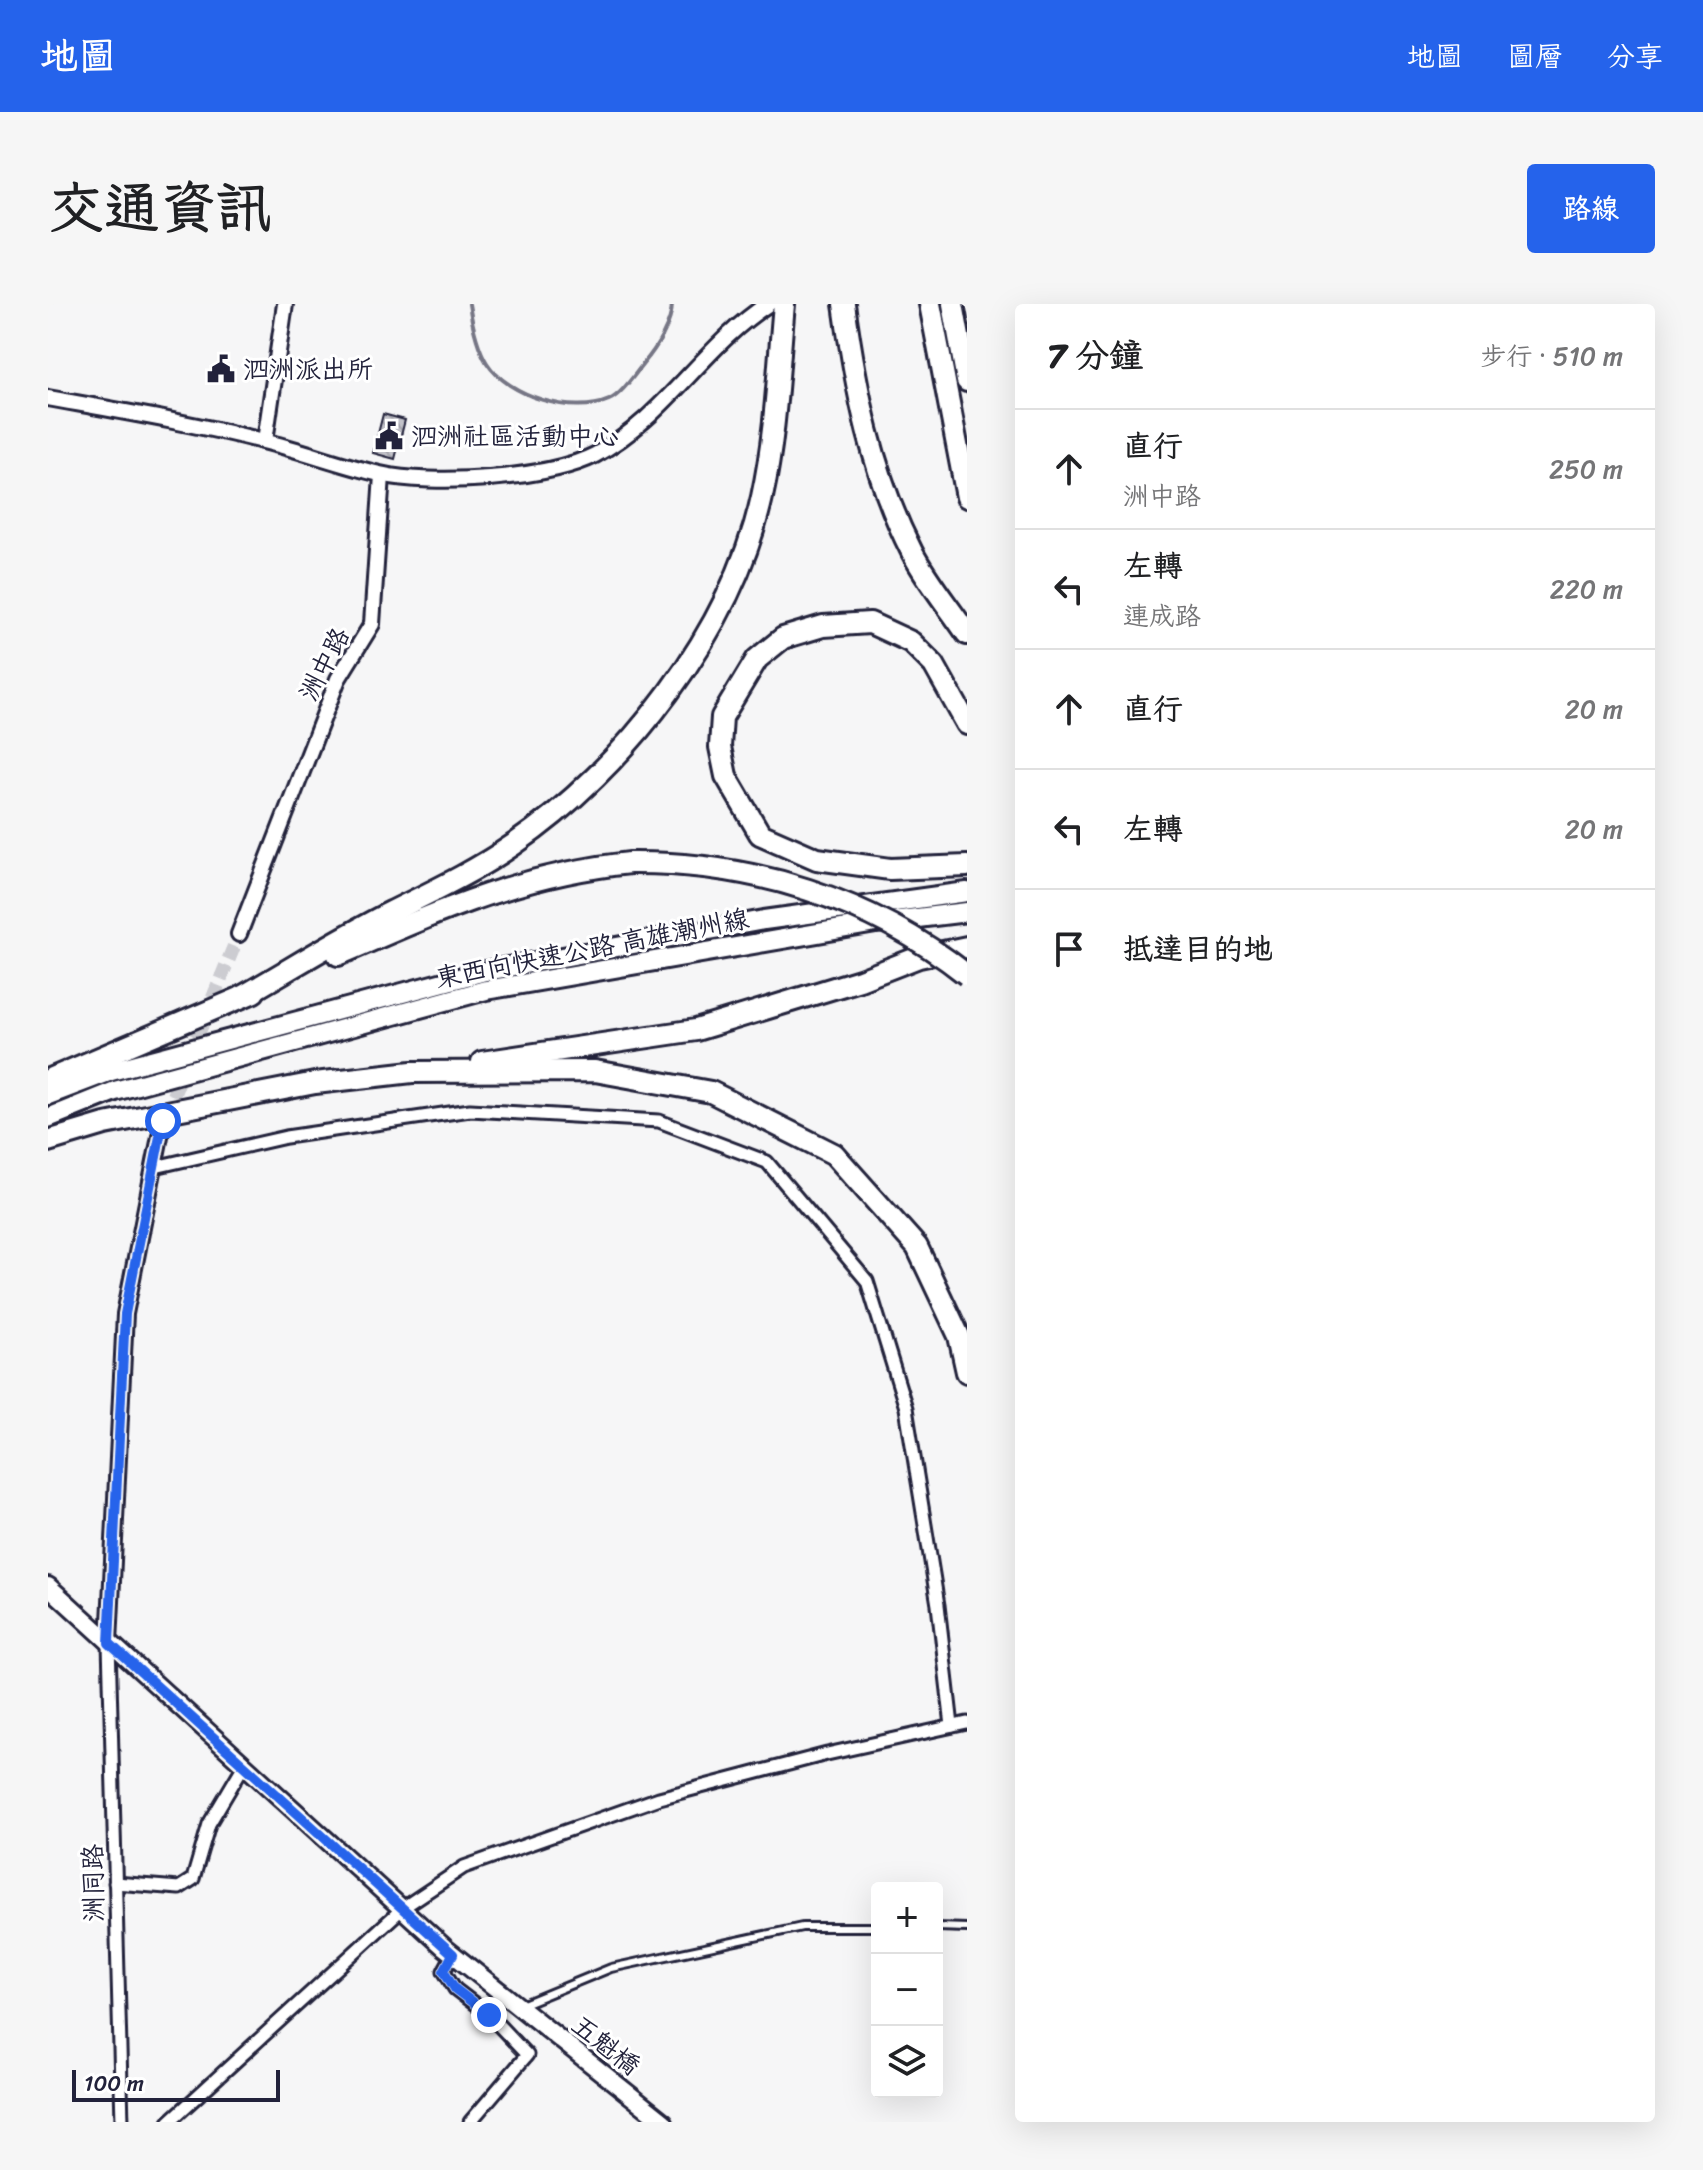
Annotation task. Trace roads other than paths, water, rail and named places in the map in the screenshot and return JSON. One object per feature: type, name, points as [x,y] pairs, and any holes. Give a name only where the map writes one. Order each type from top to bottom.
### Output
[{"type":"highway","points":[[243,996],[495,857],[570,800],[621,750],[686,665],[723,600],[762,497],[784,304]]},
{"type":"highway","points":[[844,304],[856,389],[876,468],[913,554],[967,634]]},
{"type":"highway","points":[[930,304],[967,497]]},
{"type":"highway","points":[[953,304],[967,381]]},
{"type":"highway","points":[[967,724],[934,665],[911,642],[870,623],[823,626],[783,638],[757,659],[722,717],[720,747],[726,776],[760,834],[817,859],[890,869],[967,866]]},
{"type":"highway","points":[[48,1080],[488,891],[573,870],[630,863],[723,869],[814,891],[900,930],[967,975]]},
{"type":"highway","name":"東西向快速公路 高雄潮州線","points":[[48,1095],[111,1071],[481,972],[764,920],[967,892]]},
{"type":"highway","name":"東西向快速公路 高雄潮州線","points":[[48,1118],[115,1091],[486,990],[876,923],[967,912]]},
{"type":"highway","points":[[48,1141],[105,1124],[315,1083],[412,1072],[696,1030],[860,980],[919,957],[967,947]]},
{"type":"highway","points":[[412,1072],[595,1071],[711,1092],[834,1154],[917,1247],[959,1336],[967,1372]]},
{"type":"main road","name":"五魁橋","points":[[48,1586],[453,1954],[664,2122]]},
{"type":"street","points":[[265,441],[285,304]]},
{"type":"street","points":[[48,398],[265,441],[382,475],[497,479],[593,456],[649,418],[703,357],[768,304]]},
{"type":"street","name":"洲中路","points":[[239,934],[338,679],[372,624],[382,475]]},
{"type":"street","points":[[155,1167],[286,1137],[470,1110],[659,1121],[767,1162],[867,1281],[906,1408],[938,1605],[952,1726]]},
{"type":"street","points":[[109,1643],[125,1314],[163,1121]]},
{"type":"street","name":"洲同路","points":[[109,1643],[122,2122]]},
{"type":"street","points":[[169,2122],[404,1907],[464,1867],[592,1820],[827,1754],[967,1723]]},
{"type":"street","points":[[115,1883],[179,1888],[193,1879],[209,1824],[244,1765]]},
{"type":"street","points":[[453,1954],[444,1971],[455,1989],[489,2015],[527,2055],[470,2122]]},
{"type":"lane","points":[[518,2007],[611,1968],[802,1927],[871,1927]]},
{"type":"lane","points":[[943,1927],[967,1928]]},
{"type":"waterway","points":[[469,304],[480,350],[497,375],[510,385],[542,400],[578,406],[609,400],[623,389],[658,344],[669,320],[672,304]]},
{"type":"tunnel","points":[[165,1115],[239,934]]},
{"type":"place","name":"泗洲派出所","points":[[221,369]]},
{"type":"place","name":"泗洲社區活動中心","points":[[389,436]]}]
